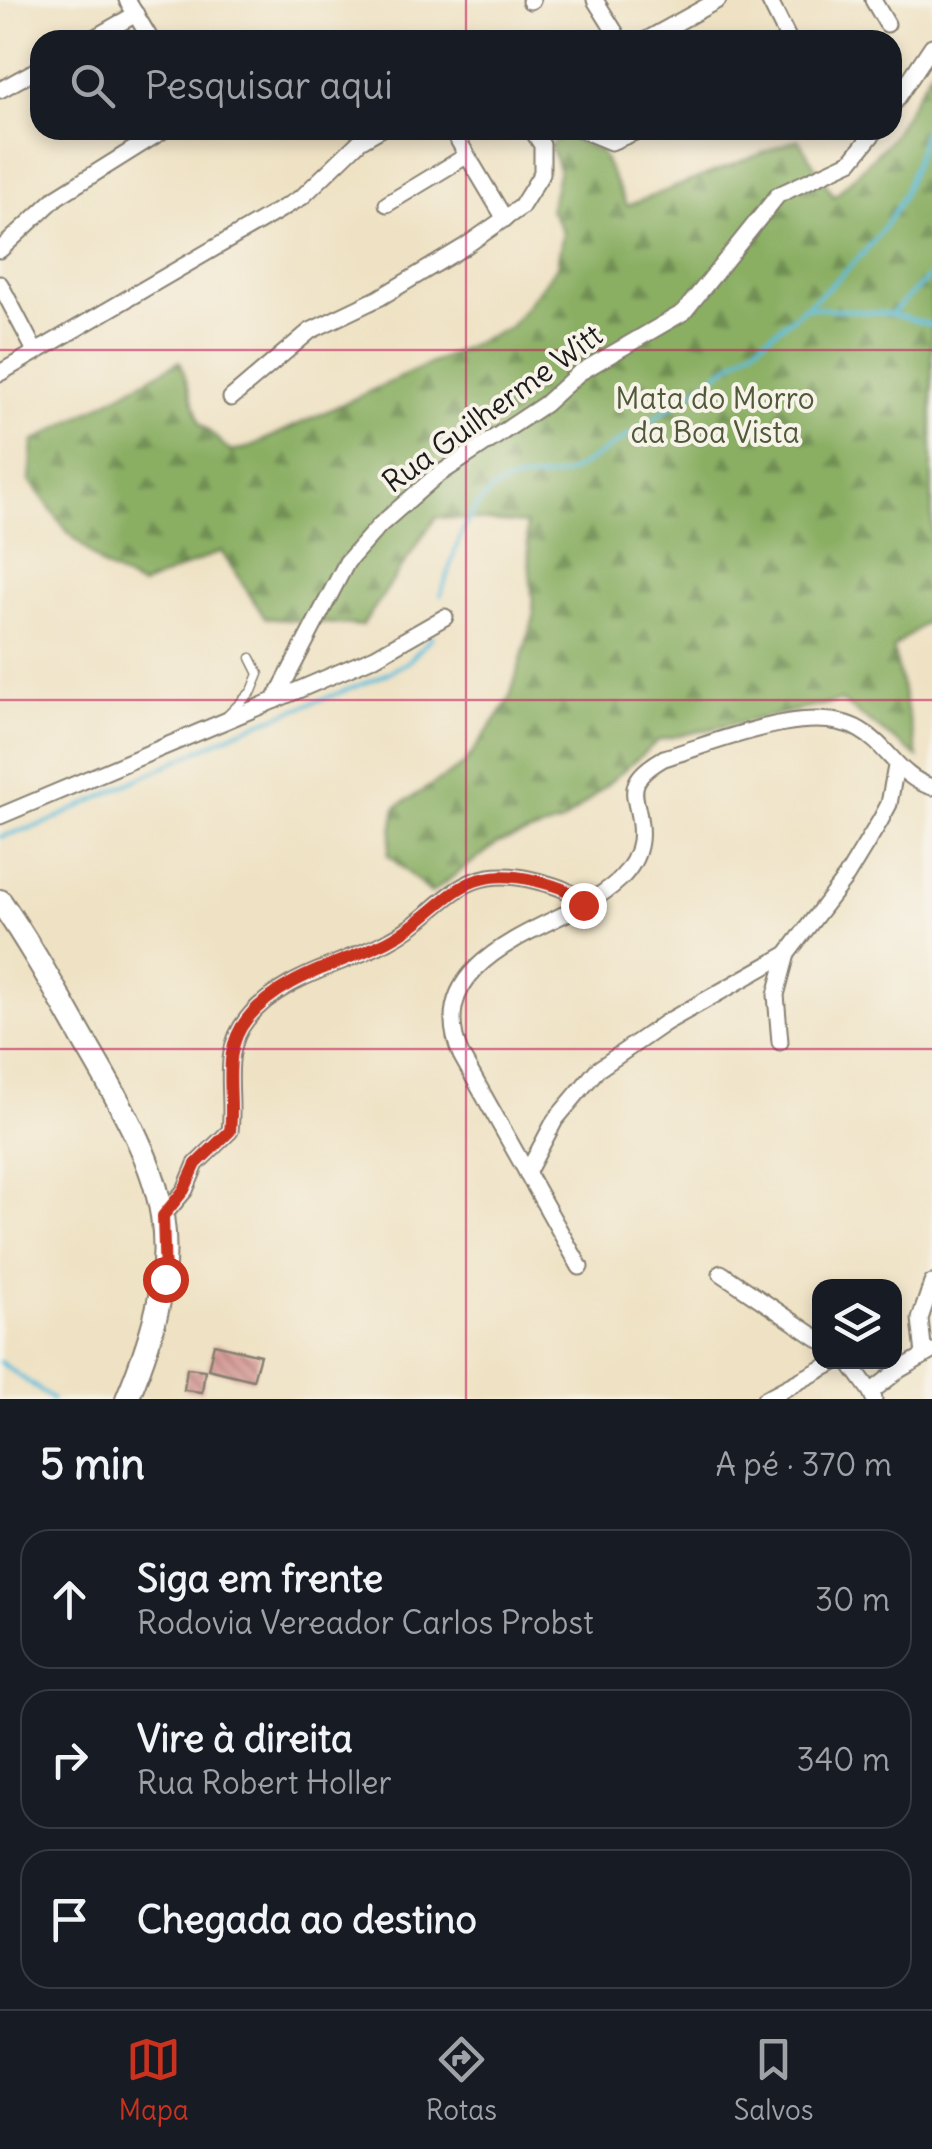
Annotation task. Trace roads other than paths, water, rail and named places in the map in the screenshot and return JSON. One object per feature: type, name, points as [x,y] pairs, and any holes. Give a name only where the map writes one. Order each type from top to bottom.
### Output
[{"type":"main road","points":[[0,901],[129,1118],[150,1166],[163,1216],[166,1254],[160,1308],[128,1399]]},
{"type":"street","points":[[595,0],[614,30]]},
{"type":"street","points":[[664,30],[718,0]]},
{"type":"street","points":[[769,0],[783,30]]},
{"type":"street","points":[[872,0],[887,24]]},
{"type":"street","points":[[102,30],[131,7],[145,30]]},
{"type":"street","points":[[902,91],[932,46]]},
{"type":"street","points":[[0,90],[30,74]]},
{"type":"street","points":[[0,250],[57,197],[148,140]]},
{"type":"street","points":[[0,374],[302,197],[353,140]]},
{"type":"street","points":[[457,140],[505,219]]},
{"type":"street","points":[[231,398],[310,331],[379,298],[521,207],[542,172],[539,140]]},
{"type":"street","name":"Rua Guilherme Witt","points":[[274,700],[348,562],[380,525],[435,477],[546,404],[580,372],[684,312],[778,195],[851,161],[868,140]]},
{"type":"street","points":[[387,204],[466,156]]},
{"type":"street","points":[[0,284],[35,351]]},
{"type":"street","points":[[0,816],[375,657],[446,617]]},
{"type":"street","points":[[580,1267],[461,1055],[453,1036],[452,1013],[461,986],[478,964],[498,949],[583,905],[610,889],[625,874],[640,841],[633,802],[636,778],[664,758],[781,723],[846,723],[876,742],[910,778],[932,787]]},
{"type":"street","points":[[780,1042],[777,987],[787,954],[846,877],[880,821],[894,787],[896,766]]},
{"type":"street","points":[[163,1216],[184,1190],[196,1164],[230,1131],[230,1058],[246,1019],[268,1000],[347,956],[390,940],[445,896],[476,880],[518,876],[569,890],[583,905]]},
{"type":"street","points":[[527,1174],[555,1120],[598,1070],[665,1022],[787,954]]},
{"type":"street","points":[[747,976],[777,987]]},
{"type":"street","points":[[721,1274],[812,1335]]},
{"type":"street","points":[[855,1369],[872,1396],[928,1353],[920,1320],[932,1283]]},
{"type":"street","points":[[765,1399],[822,1369]]},
{"type":"lane","points":[[221,722],[252,691],[259,674],[252,658]]},
{"type":"waterway","points":[[441,595],[465,527],[489,493],[520,480],[565,474],[599,455],[758,344],[850,267],[901,200],[932,104]]},
{"type":"waterway","points":[[892,313],[932,274]]},
{"type":"waterway","points":[[806,307],[891,314],[932,325]]},
{"type":"waterway","points":[[0,837],[44,824],[241,730],[378,678],[408,662],[432,637]]},
{"type":"waterway","points":[[0,1362],[52,1399]]},
{"type":"park label","name":"Mata do Morro da Boa Vista","points":[[715,415]]}]
